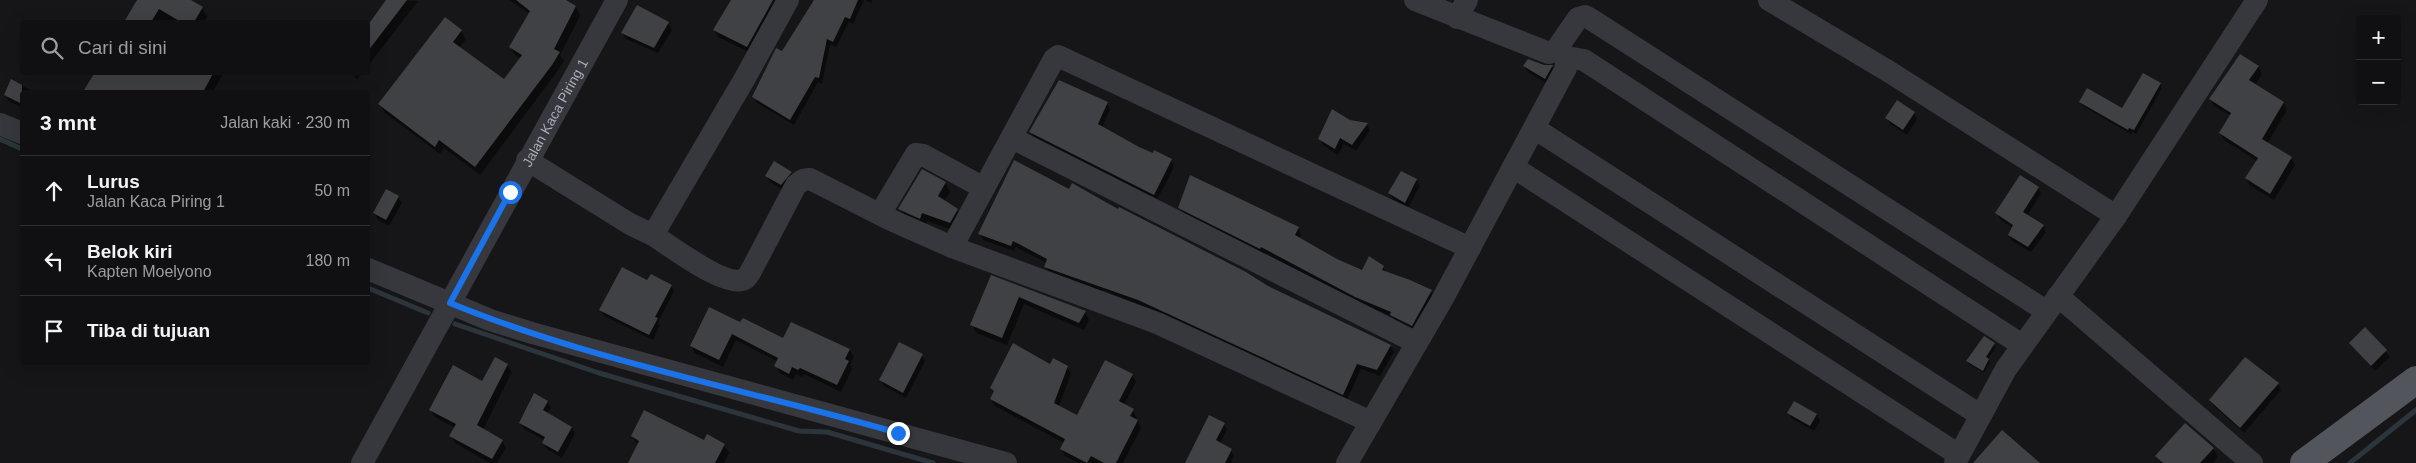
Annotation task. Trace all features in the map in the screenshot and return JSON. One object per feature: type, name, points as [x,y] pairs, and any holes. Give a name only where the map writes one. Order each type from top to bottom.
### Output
[{"type":"main road","points":[[2304,463],[2416,380]]},
{"type":"street","name":"Jalan Kaca Piring 1","points":[[362,463],[526,160],[616,0]]},
{"type":"street","points":[[653,235],[745,78],[788,0]]},
{"type":"street","points":[[1415,0],[1462,9],[1549,53],[1556,50],[1584,60],[2022,345]]},
{"type":"street","points":[[1513,167],[1957,459],[1980,415],[2022,345],[2116,216],[2257,0]]},
{"type":"street","points":[[1780,3],[2116,216]]},
{"type":"street","points":[[1347,463],[1470,248],[1566,68],[1563,52],[1578,18],[1585,16],[2052,303],[2252,463]]},
{"type":"street","points":[[952,247],[1054,59],[1058,56],[1470,248]]},
{"type":"street","points":[[0,124],[20,132]]},
{"type":"street","points":[[1534,128],[1980,415]]},
{"type":"street","points":[[1012,138],[1417,343]]},
{"type":"street","points":[[880,214],[912,157],[916,154],[931,159],[984,188]]},
{"type":"street","points":[[526,160],[630,224],[653,235],[719,275],[740,281],[746,278],[796,185],[802,180],[810,179],[820,182],[880,214],[952,247],[1157,323],[1371,422]]},
{"type":"street","points":[[370,270],[450,303],[542,336],[1006,463]]},
{"type":"building","points":[[137,0],[191,0],[203,7],[195,20],[178,20],[159,9],[152,20],[125,20]]},
{"type":"building","points":[[386,0],[407,0],[370,48],[370,22]]},
{"type":"building","points":[[516,0],[566,0],[576,6],[554,49],[560,52],[552,65],[475,167],[439,140],[435,147],[378,104],[445,17],[462,30],[453,42],[504,79],[522,55],[509,47],[530,11]]},
{"type":"building","points":[[731,0],[773,0],[747,47],[713,30]]},
{"type":"building","points":[[814,0],[858,0],[850,19],[845,17],[833,42],[827,39],[819,78],[815,77],[790,120],[752,97],[776,48],[782,51]]},
{"type":"building","points":[[637,5],[669,22],[654,48],[621,33]]},
{"type":"building","points":[[2240,54],[2259,66],[2249,80],[2284,102],[2262,139],[2292,157],[2270,194],[2245,178],[2258,158],[2219,133],[2231,113],[2209,99]]},
{"type":"building","points":[[1528,59],[1544,65],[1553,65],[1545,79],[1523,66]]},
{"type":"building","points":[[2143,73],[2161,83],[2134,130],[2129,128],[2128,130],[2079,102],[2087,88],[2122,108]]},
{"type":"building","points":[[93,75],[212,75],[204,90],[84,90]]},
{"type":"building","points":[[11,79],[22,85],[20,103],[4,95]]},
{"type":"building","points":[[1059,80],[1108,102],[1098,124],[1139,147],[1153,153],[1154,150],[1172,159],[1154,195],[1029,132]]},
{"type":"building","points":[[1897,100],[1915,112],[1903,130],[1885,118]]},
{"type":"building","points":[[1332,109],[1350,120],[1368,123],[1352,145],[1340,138],[1335,149],[1318,139]]},
{"type":"building","points":[[1014,160],[1069,189],[1072,183],[1118,209],[1119,207],[1246,272],[1268,286],[1391,345],[1377,370],[1357,364],[1343,395],[1138,300],[1044,267],[1047,259],[1013,241],[1011,246],[978,234]]},
{"type":"building","points":[[774,161],[792,172],[781,185],[765,176]]},
{"type":"building","points":[[922,169],[946,182],[938,196],[958,209],[950,223],[922,213],[920,219],[898,209]]},
{"type":"building","points":[[1401,171],[1417,179],[1405,203],[1388,193]]},
{"type":"building","points":[[1190,175],[1299,227],[1295,235],[1337,259],[1362,270],[1369,256],[1384,266],[1382,270],[1432,290],[1412,326],[1390,315],[1391,312],[1355,297],[1261,247],[1260,249],[1178,208]]},
{"type":"building","points":[[2020,175],[2039,187],[2023,212],[2044,225],[2028,247],[2008,235],[2013,225],[1995,213]]},
{"type":"building","points":[[386,189],[399,196],[386,220],[373,213]]},
{"type":"building","points":[[622,267],[647,280],[651,274],[672,285],[655,317],[658,318],[649,335],[599,310]]},
{"type":"building","points":[[991,275],[1086,311],[1079,323],[1019,297],[1002,338],[970,325]]},
{"type":"building","points":[[709,307],[740,322],[743,318],[783,338],[791,322],[850,349],[845,359],[849,361],[837,385],[800,368],[798,370],[792,367],[789,374],[774,366],[778,358],[732,334],[719,360],[690,346]]},
{"type":"building","points":[[2365,327],[2387,350],[2371,366],[2349,343]]},
{"type":"building","points":[[1984,336],[1995,343],[1986,357],[1989,359],[1983,371],[1966,361]]},
{"type":"building","points":[[899,342],[923,354],[903,393],[879,380]]},
{"type":"building","points":[[1013,343],[1050,364],[1053,358],[1068,366],[1054,403],[1077,415],[1105,360],[1133,374],[1119,401],[1134,409],[1130,416],[1138,420],[1116,463],[1104,463],[1091,456],[1087,463],[1060,449],[1065,439],[990,399],[994,391],[990,388]]},
{"type":"building","points":[[495,357],[508,364],[477,425],[503,440],[492,459],[449,436],[456,424],[429,410],[453,365],[482,381]]},
{"type":"building","points":[[2245,357],[2279,383],[2240,428],[2209,400]]},
{"type":"building","points":[[534,393],[548,401],[543,410],[572,427],[558,452],[542,443],[545,437],[519,423]]},
{"type":"building","points":[[1794,401],[1817,414],[1810,426],[1787,413]]},
{"type":"building","points":[[644,410],[704,440],[707,434],[725,444],[715,463],[628,463],[639,441],[631,436]]},
{"type":"building","points":[[1209,415],[1225,423],[1216,440],[1232,449],[1225,463],[1185,463]]},
{"type":"building","points":[[2185,423],[2214,448],[2200,463],[2163,463],[2155,456]]},
{"type":"building","points":[[2002,430],[2040,463],[1973,463]]},
{"type":"waterway","points":[[0,139],[20,148]]},
{"type":"waterway","points":[[370,289],[428,313]]},
{"type":"waterway","points":[[455,324],[599,373],[799,431],[827,432],[933,463]]},
{"type":"waterway","points":[[2350,463],[2416,410]]},
{"type":"route","points":[[510,192],[450,303],[490,320],[532,334],[677,375],[898,433]]}]
